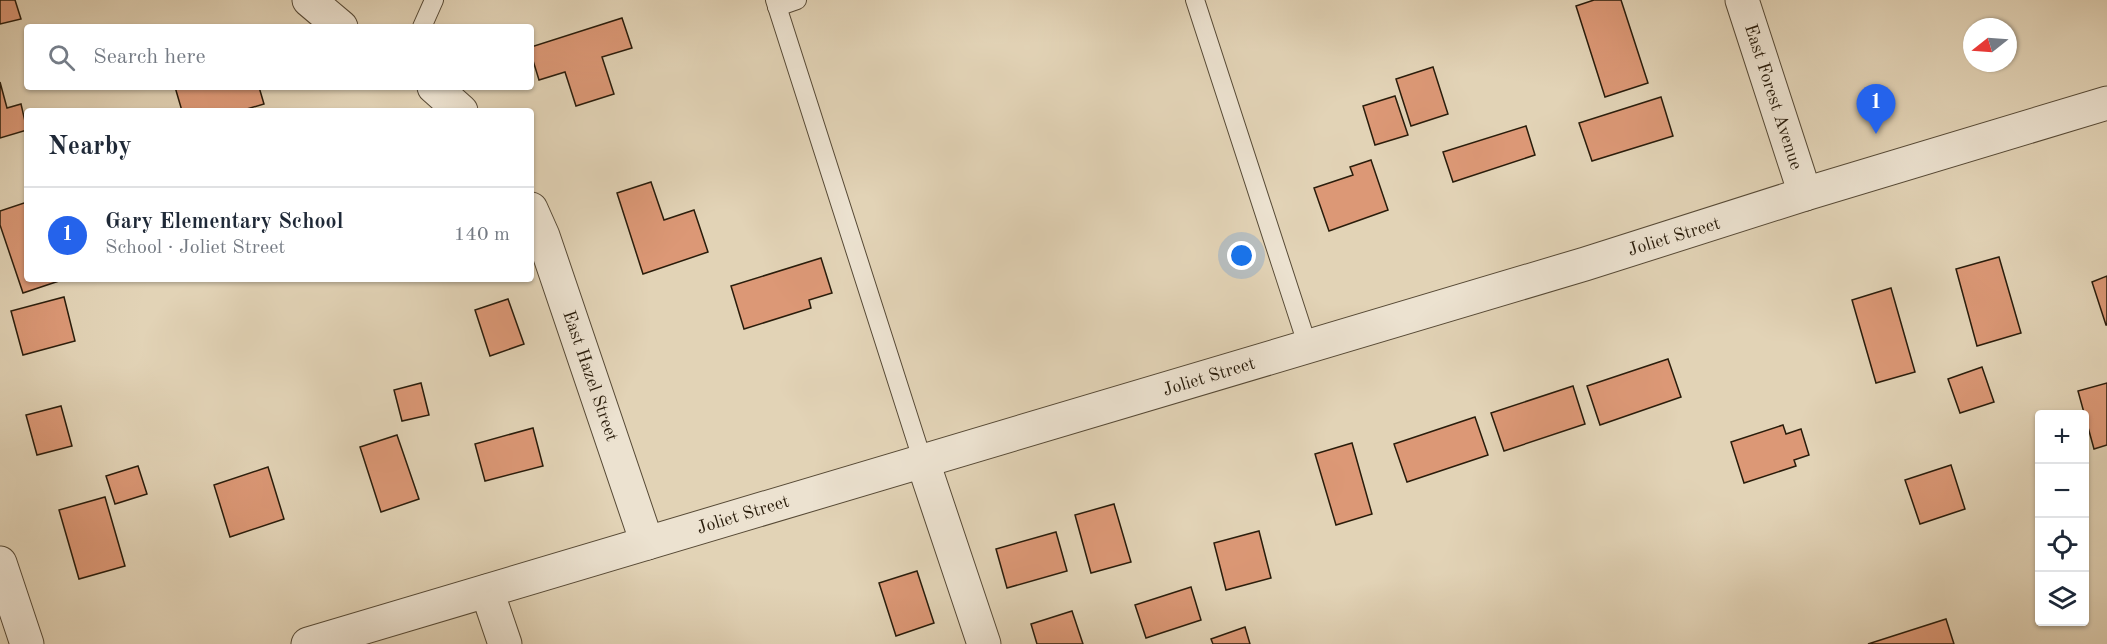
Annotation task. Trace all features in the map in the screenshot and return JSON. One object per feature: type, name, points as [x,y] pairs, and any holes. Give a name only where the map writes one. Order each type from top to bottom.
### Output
[{"type":"street","points":[[309,0],[337,24]]},
{"type":"street","name":"East Forest Avenue","points":[[1742,0],[1805,194]]},
{"type":"street","points":[[437,90],[458,108]]},
{"type":"street","name":"Joliet Street","points":[[308,644],[1596,261],[1805,194],[2107,103]]},
{"type":"street","name":"East Hazel Street","points":[[534,216],[543,236],[647,543]]},
{"type":"street","points":[[923,462],[984,644]]},
{"type":"street","points":[[0,562],[19,642]]},
{"type":"street","points":[[487,591],[505,644]]},
{"type":"lane","points":[[423,24],[434,0]]},
{"type":"lane","points":[[797,0],[776,3],[923,462]]},
{"type":"lane","points":[[1195,0],[1308,347]]},
{"type":"building","points":[[0,0],[15,0],[21,19],[0,24]]},
{"type":"building","points":[[1594,0],[1621,0],[1648,83],[1605,97],[1576,6]]},
{"type":"building","points":[[622,18],[632,48],[602,57],[614,94],[576,106],[565,72],[539,80],[534,64],[534,46]]},
{"type":"building","points":[[1433,67],[1448,114],[1411,126],[1396,79]]},
{"type":"building","points":[[0,82],[7,108],[21,104],[24,131],[0,138]]},
{"type":"building","points":[[176,90],[260,90],[264,104],[250,108],[181,108]]},
{"type":"building","points":[[1395,96],[1408,135],[1375,145],[1363,106]]},
{"type":"building","points":[[1661,97],[1673,136],[1592,161],[1579,123]]},
{"type":"building","points":[[1526,126],[1535,155],[1453,182],[1443,152]]},
{"type":"building","points":[[1371,160],[1388,210],[1329,231],[1314,188],[1353,175],[1350,167]]},
{"type":"building","points":[[651,182],[664,220],[694,210],[708,252],[643,274],[617,193]]},
{"type":"building","points":[[24,203],[24,282],[56,282],[23,293],[0,225],[0,211]]},
{"type":"building","points":[[1999,257],[2021,333],[1977,346],[1956,269]]},
{"type":"building","points":[[821,258],[832,293],[809,300],[811,308],[744,329],[731,286]]},
{"type":"building","points":[[2107,276],[2107,325],[2106,325],[2092,282]]},
{"type":"building","points":[[1891,288],[1915,372],[1876,383],[1852,300]]},
{"type":"building","points":[[64,297],[75,341],[23,355],[11,311]]},
{"type":"building","points":[[508,299],[524,344],[490,356],[475,310]]},
{"type":"building","points":[[1668,359],[1681,397],[1600,425],[1587,386]]},
{"type":"building","points":[[1982,367],[1994,402],[1960,413],[1948,379]]},
{"type":"building","points":[[421,383],[429,415],[402,421],[394,390]]},
{"type":"building","points":[[2107,383],[2107,445],[2094,449],[2089,431],[2089,410],[2083,410],[2078,391]]},
{"type":"building","points":[[1573,386],[1585,424],[1504,451],[1491,413]]},
{"type":"building","points":[[61,406],[72,446],[37,455],[26,415]]},
{"type":"building","points":[[1475,417],[1488,455],[1407,482],[1394,444]]},
{"type":"building","points":[[1783,425],[1786,434],[1801,429],[1809,455],[1794,460],[1796,466],[1744,483],[1731,442]]},
{"type":"building","points":[[533,428],[543,466],[485,481],[475,444]]},
{"type":"building","points":[[397,435],[419,499],[381,512],[360,447]]},
{"type":"building","points":[[1352,443],[1372,514],[1336,525],[1315,454]]},
{"type":"building","points":[[1951,465],[1965,509],[1920,524],[1905,480]]},
{"type":"building","points":[[138,466],[147,494],[115,504],[106,476]]},
{"type":"building","points":[[268,467],[284,519],[230,537],[214,485]]},
{"type":"building","points":[[105,497],[125,566],[79,579],[59,510]]},
{"type":"building","points":[[1114,504],[1131,562],[1091,573],[1075,515]]},
{"type":"building","points":[[1259,531],[1271,578],[1226,590],[1214,543]]},
{"type":"building","points":[[1056,532],[1067,571],[1007,588],[996,549]]},
{"type":"building","points":[[917,571],[934,623],[896,636],[879,583]]},
{"type":"building","points":[[1191,587],[1201,620],[1146,638],[1135,605]]},
{"type":"building","points":[[1072,611],[1083,644],[1037,644],[1031,624]]},
{"type":"building","points":[[1946,619],[1954,644],[1868,644]]},
{"type":"building","points":[[1245,627],[1250,644],[1213,644],[1211,639]]},
{"type":"place","name":"Gary Elementary School","points":[[1876,134]]}]
